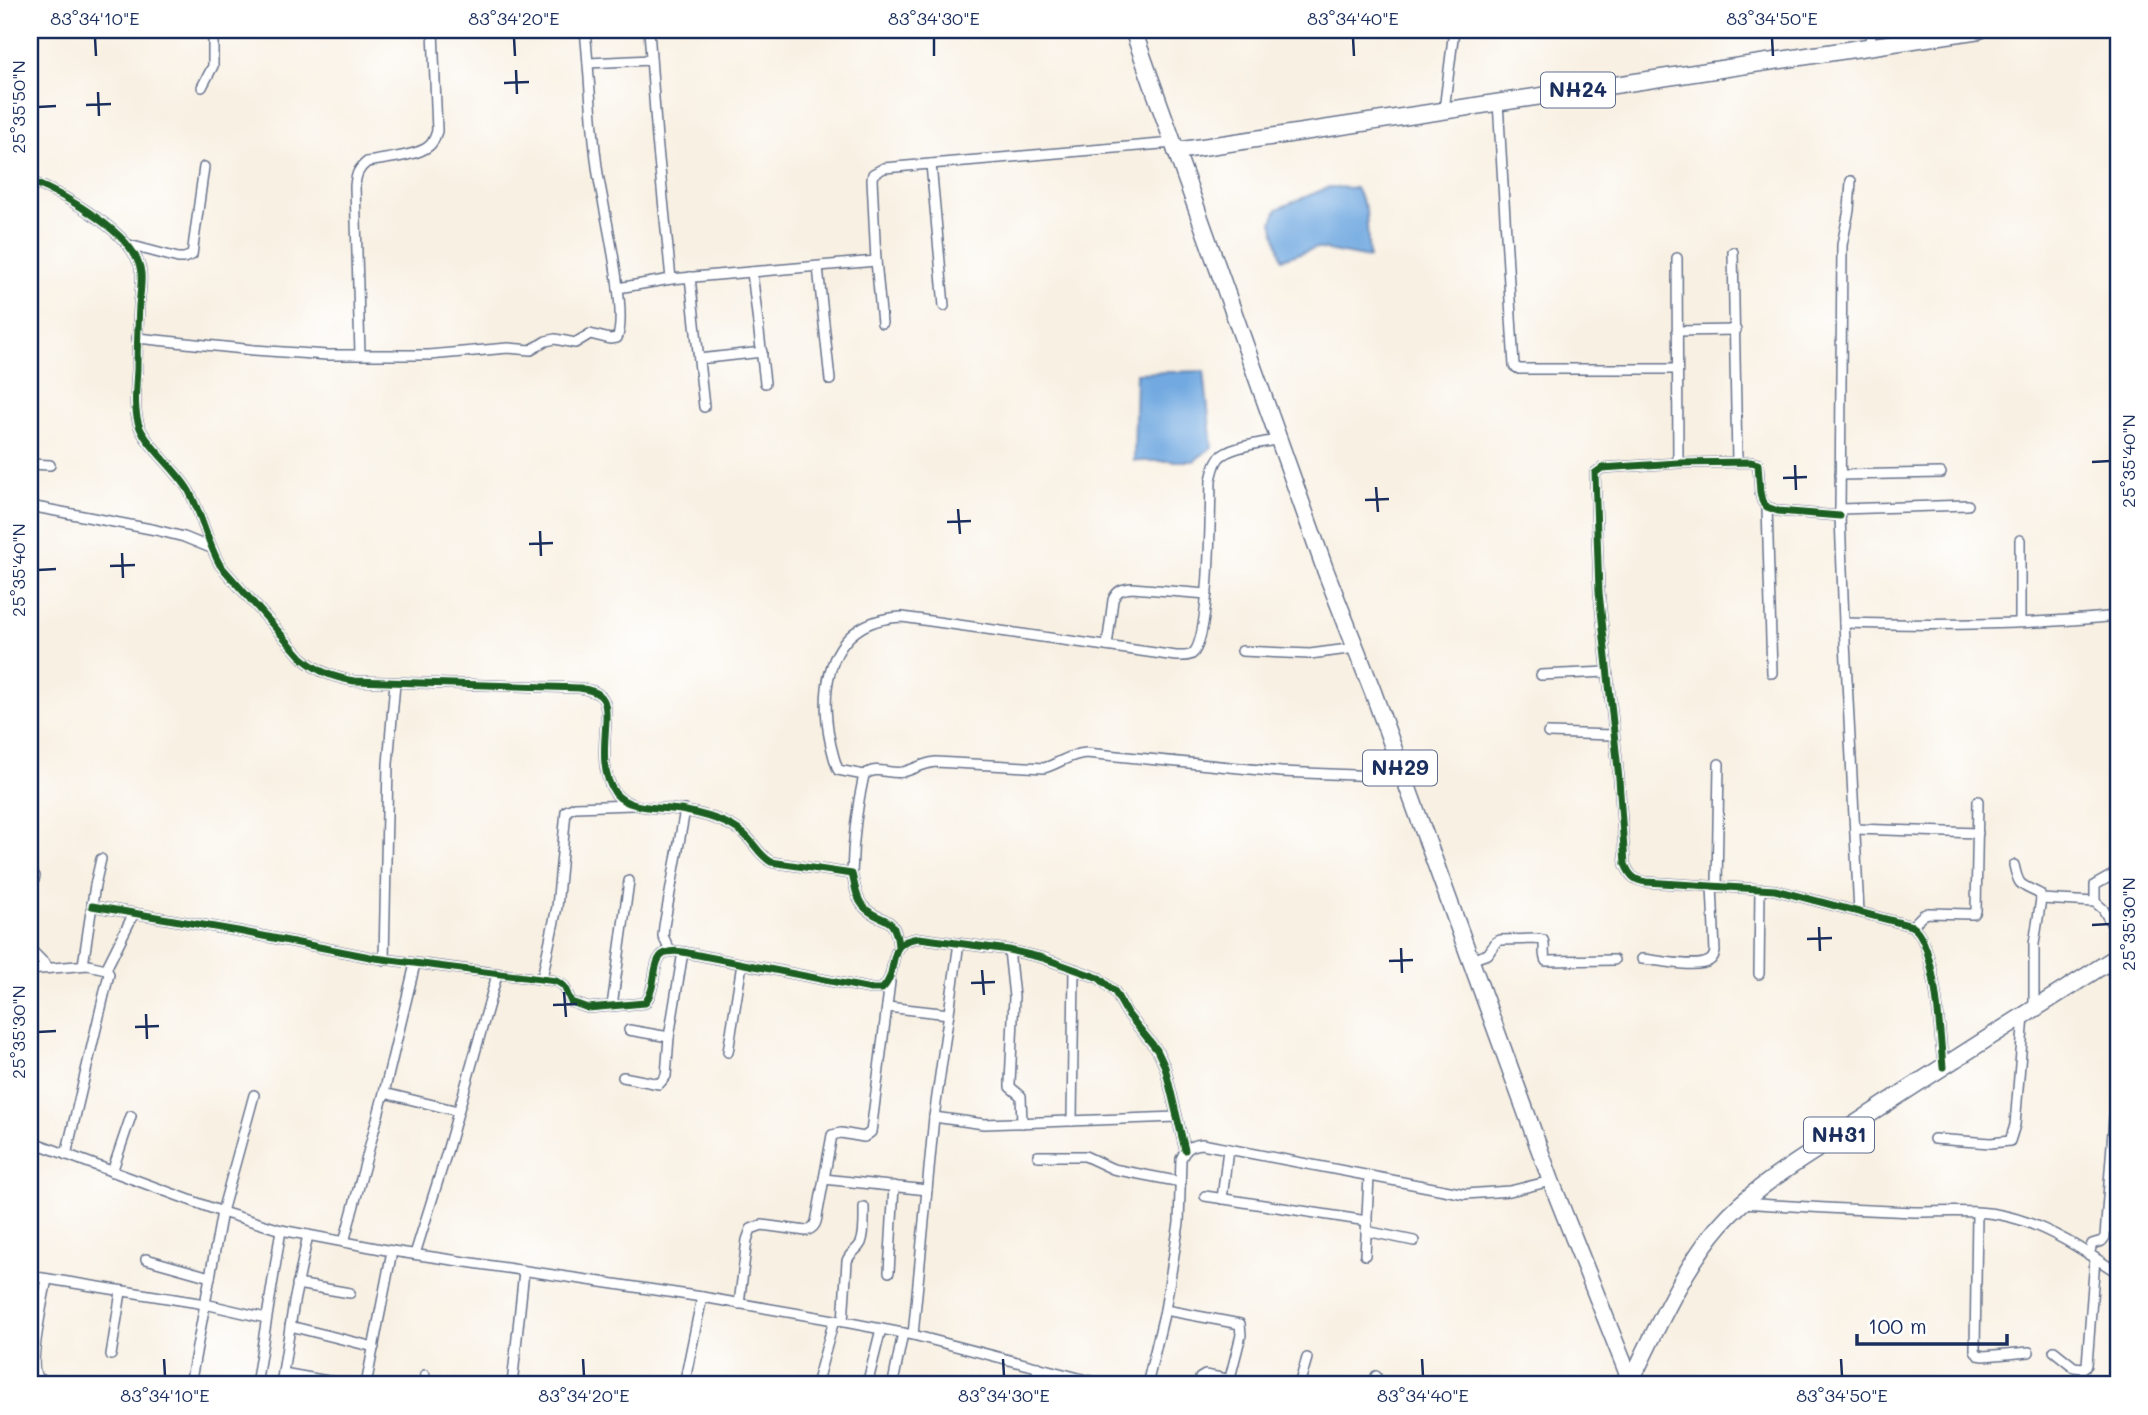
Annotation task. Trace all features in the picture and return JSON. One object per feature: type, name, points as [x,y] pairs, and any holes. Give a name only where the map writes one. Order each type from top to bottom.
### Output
[{"type":"highway","points":[[1133,30],[1175,147]]},
{"type":"highway","name":"NH24","points":[[1175,147],[1498,102],[1870,38],[1980,30]]},
{"type":"highway","name":"NH29","points":[[1175,147],[1326,572],[1551,1181],[1630,1383]]},
{"type":"highway","name":"NH31","points":[[1630,1383],[1676,1292],[1706,1244],[1742,1203],[1781,1174],[2118,956]]},
{"type":"street","points":[[202,87],[214,66],[213,30]]},
{"type":"street","points":[[360,354],[356,176],[360,167],[367,162],[420,151],[429,147],[434,140],[437,131],[433,30]]},
{"type":"street","points":[[137,338],[327,355],[429,355],[508,348],[531,350],[551,339],[575,343],[586,335],[617,338],[620,326],[618,288],[598,174],[586,30]]},
{"type":"street","points":[[649,30],[671,279]]},
{"type":"street","points":[[1444,110],[1454,30]]},
{"type":"street","points":[[588,63],[651,60]]},
{"type":"street","points":[[1498,102],[1514,366],[1519,369],[1677,369]]},
{"type":"street","points":[[882,323],[876,261],[873,174],[884,168],[1175,147]]},
{"type":"street","points":[[931,164],[944,306]]},
{"type":"street","points":[[129,245],[178,258],[192,255],[204,167]]},
{"type":"street","points":[[30,181],[72,202],[118,234],[137,256],[141,273],[137,338],[137,408],[140,429],[188,489],[211,548],[226,574],[302,658],[317,670],[332,677],[354,681],[580,688],[594,691],[603,698],[607,709],[607,776],[615,793],[621,799],[635,804]]},
{"type":"street","points":[[1851,181],[1842,245],[1840,513],[1859,912]]},
{"type":"street","points":[[1733,252],[1737,462]]},
{"type":"street","points":[[1677,258],[1678,463]]},
{"type":"street","points":[[618,288],[690,277],[876,261]]},
{"type":"street","points":[[818,267],[830,380]]},
{"type":"street","points":[[752,272],[765,383]]},
{"type":"street","points":[[690,277],[704,407]]},
{"type":"street","points":[[1677,331],[1736,330]]},
{"type":"street","points":[[699,359],[762,352]]},
{"type":"street","points":[[1280,439],[1232,450],[1220,457],[1214,468],[1211,480],[1207,594],[1200,633],[1192,654],[1176,656],[926,619],[884,618],[872,621],[857,630],[838,650],[829,676],[826,708],[838,770],[864,775],[874,769],[901,773],[936,762],[1044,768],[1076,754],[1086,753],[1281,772],[1403,777]]},
{"type":"street","points":[[1944,1067],[1930,960],[1922,935],[1912,926],[1775,890],[1646,882],[1634,880],[1629,873],[1599,592],[1595,473],[1602,468],[1737,462],[1758,464],[1762,501],[1767,507],[1778,511],[1840,513],[1968,505]]},
{"type":"street","points":[[30,464],[50,465]]},
{"type":"street","points":[[1840,475],[1941,473]]},
{"type":"street","points":[[30,506],[174,534],[211,548]]},
{"type":"street","points":[[1767,507],[1772,673]]},
{"type":"street","points":[[2020,540],[2020,622]]},
{"type":"street","points":[[1108,646],[1113,600],[1116,593],[1122,589],[1207,594]]},
{"type":"street","points":[[1844,623],[1915,625],[2118,616]]},
{"type":"street","points":[[1242,650],[1302,654],[1356,648]]},
{"type":"street","points":[[1541,675],[1607,672]]},
{"type":"street","points":[[384,960],[388,764],[395,683]]},
{"type":"street","points":[[1548,733],[1613,735]]},
{"type":"street","points":[[1642,959],[1695,964],[1713,958],[1719,764]]},
{"type":"street","points":[[739,1304],[747,1240],[751,1229],[762,1225],[806,1231],[811,1229],[816,1224],[832,1135],[841,1133],[864,1137],[871,1132],[890,982],[898,946],[897,932],[893,925],[870,912],[858,899],[852,874],[853,830],[864,775]]},
{"type":"street","points":[[1912,926],[1928,913],[1974,914],[1976,911],[1978,801]]},
{"type":"street","points":[[542,978],[557,907],[566,811],[575,807],[635,804],[685,810],[706,816],[741,833],[771,862],[852,874]]},
{"type":"street","points":[[670,951],[663,936],[664,926],[685,810]]},
{"type":"street","points":[[1855,829],[1978,833]]},
{"type":"street","points":[[83,965],[101,859]]},
{"type":"street","points":[[1934,1139],[1991,1143],[2010,1141],[2015,1125],[2041,899],[2040,894],[2021,885],[2014,865]]},
{"type":"street","points":[[2095,902],[2095,885],[2118,872]]},
{"type":"street","points":[[30,895],[35,876]]},
{"type":"street","points":[[612,1006],[629,881]]},
{"type":"street","points":[[1759,974],[1760,889]]},
{"type":"street","points":[[2041,899],[2095,902],[2103,909],[2118,934]]},
{"type":"street","points":[[92,906],[384,960],[497,975],[542,978],[564,986],[571,1002],[589,1008],[645,1003],[653,988],[657,961],[661,955],[670,951],[871,989],[882,989],[890,982]]},
{"type":"street","points":[[106,969],[134,913]]},
{"type":"street","points":[[898,946],[908,939],[919,938],[1009,950],[1050,960],[1099,978],[1115,992],[1127,1013],[1157,1050],[1165,1067],[1185,1150]]},
{"type":"street","points":[[1470,960],[1488,954],[1500,940],[1539,939],[1544,943],[1546,961],[1614,960]]},
{"type":"street","points":[[895,1385],[894,1374],[908,1334],[934,1117],[959,943]]},
{"type":"street","points":[[30,949],[49,968]]},
{"type":"street","points":[[1009,950],[1014,997],[1010,1087],[1021,1096],[1022,1123]]},
{"type":"street","points":[[623,1077],[659,1084],[666,1076],[669,1037],[683,952]]},
{"type":"street","points":[[344,1242],[415,964]]},
{"type":"street","points":[[728,1052],[742,964]]},
{"type":"street","points":[[30,970],[83,965],[106,969]]},
{"type":"street","points":[[65,1154],[109,982],[106,969]]},
{"type":"street","points":[[1072,1121],[1073,969]]},
{"type":"street","points":[[415,1254],[497,975]]},
{"type":"street","points":[[887,1007],[949,1014]]},
{"type":"street","points":[[629,1030],[669,1037]]},
{"type":"street","points":[[384,1093],[458,1111]]},
{"type":"street","points":[[190,1385],[222,1212],[254,1095]]},
{"type":"street","points":[[112,1172],[131,1116]]},
{"type":"street","points":[[934,1117],[984,1124],[1177,1116]]},
{"type":"street","points":[[2054,1351],[2074,1367],[2083,1368],[2087,1365],[2092,1244],[2105,1237],[2114,1118]]},
{"type":"street","points":[[30,1141],[222,1212],[281,1230],[392,1251],[702,1297],[908,1334],[1106,1385]]},
{"type":"street","points":[[1147,1385],[1165,1310],[1179,1223],[1181,1159],[1185,1150],[1192,1145],[1202,1144],[1465,1194],[1510,1191],[1551,1181]]},
{"type":"street","points":[[1223,1199],[1228,1149]]},
{"type":"street","points":[[1038,1156],[1085,1156],[1113,1169],[1181,1182]]},
{"type":"street","points":[[1365,1255],[1368,1177]]},
{"type":"street","points":[[824,1179],[927,1190]]},
{"type":"street","points":[[889,1272],[894,1186]]},
{"type":"street","points":[[1205,1196],[1366,1226],[1414,1241]]},
{"type":"street","points":[[1742,1203],[2007,1216],[2034,1225],[2118,1273]]},
{"type":"street","points":[[816,1385],[838,1321],[848,1261],[851,1252],[860,1245],[862,1239],[864,1207]]},
{"type":"street","points":[[1977,1213],[1975,1350],[1984,1356],[2029,1352]]},
{"type":"street","points":[[256,1385],[281,1230]]},
{"type":"street","points":[[281,1385],[307,1235]]},
{"type":"street","points":[[366,1385],[392,1251]]},
{"type":"street","points":[[146,1259],[210,1278]]},
{"type":"street","points":[[512,1385],[524,1271]]},
{"type":"street","points":[[30,1276],[205,1304],[266,1318]]},
{"type":"street","points":[[47,1279],[35,1352],[35,1373],[39,1378],[66,1385]]},
{"type":"street","points":[[298,1283],[350,1293]]},
{"type":"street","points":[[111,1355],[121,1292]]},
{"type":"street","points":[[684,1385],[702,1297]]},
{"type":"street","points":[[1165,1310],[1240,1324],[1241,1335],[1230,1378],[1205,1375],[1200,1378],[1199,1385]]},
{"type":"street","points":[[290,1326],[374,1347]]},
{"type":"street","points":[[867,1385],[881,1329]]},
{"type":"street","points":[[1300,1385],[1307,1358]]},
{"type":"street","points":[[1035,1385],[1038,1367]]},
{"type":"street","points":[[283,1373],[350,1385]]},
{"type":"water","points":[[1329,187],[1356,188],[1366,209],[1369,258],[1316,248],[1282,259],[1272,222],[1277,209]]},
{"type":"water","points":[[1204,371],[1212,447],[1194,461],[1134,461],[1136,373]]},
{"type":"cycle path","points":[[30,181],[97,218],[127,244],[137,259],[141,277],[135,399],[140,428],[189,491],[220,565],[302,658],[326,673],[354,681],[580,688],[596,693],[601,696],[606,706],[604,758],[607,776],[610,785],[621,799],[639,806],[686,811],[720,820],[743,833],[771,862],[852,874],[861,903],[869,912],[890,923],[894,928],[898,946]]},
{"type":"cycle path","points":[[1840,516],[1778,511],[1767,507],[1760,492],[1758,464],[1751,462],[1602,468],[1595,473],[1599,592],[1619,779],[1625,864],[1635,879],[1646,882],[1775,890],[1912,926],[1927,950],[1932,969],[1943,1067]]},
{"type":"cycle path","points":[[92,906],[375,958],[556,981],[564,986],[571,1002],[588,1008],[645,1003],[653,985],[658,960],[663,954],[671,952],[882,989],[891,974],[896,951],[908,940],[919,938],[1009,950],[1043,958],[1099,978],[1115,992],[1127,1013],[1157,1050],[1165,1067],[1185,1150]]}]
